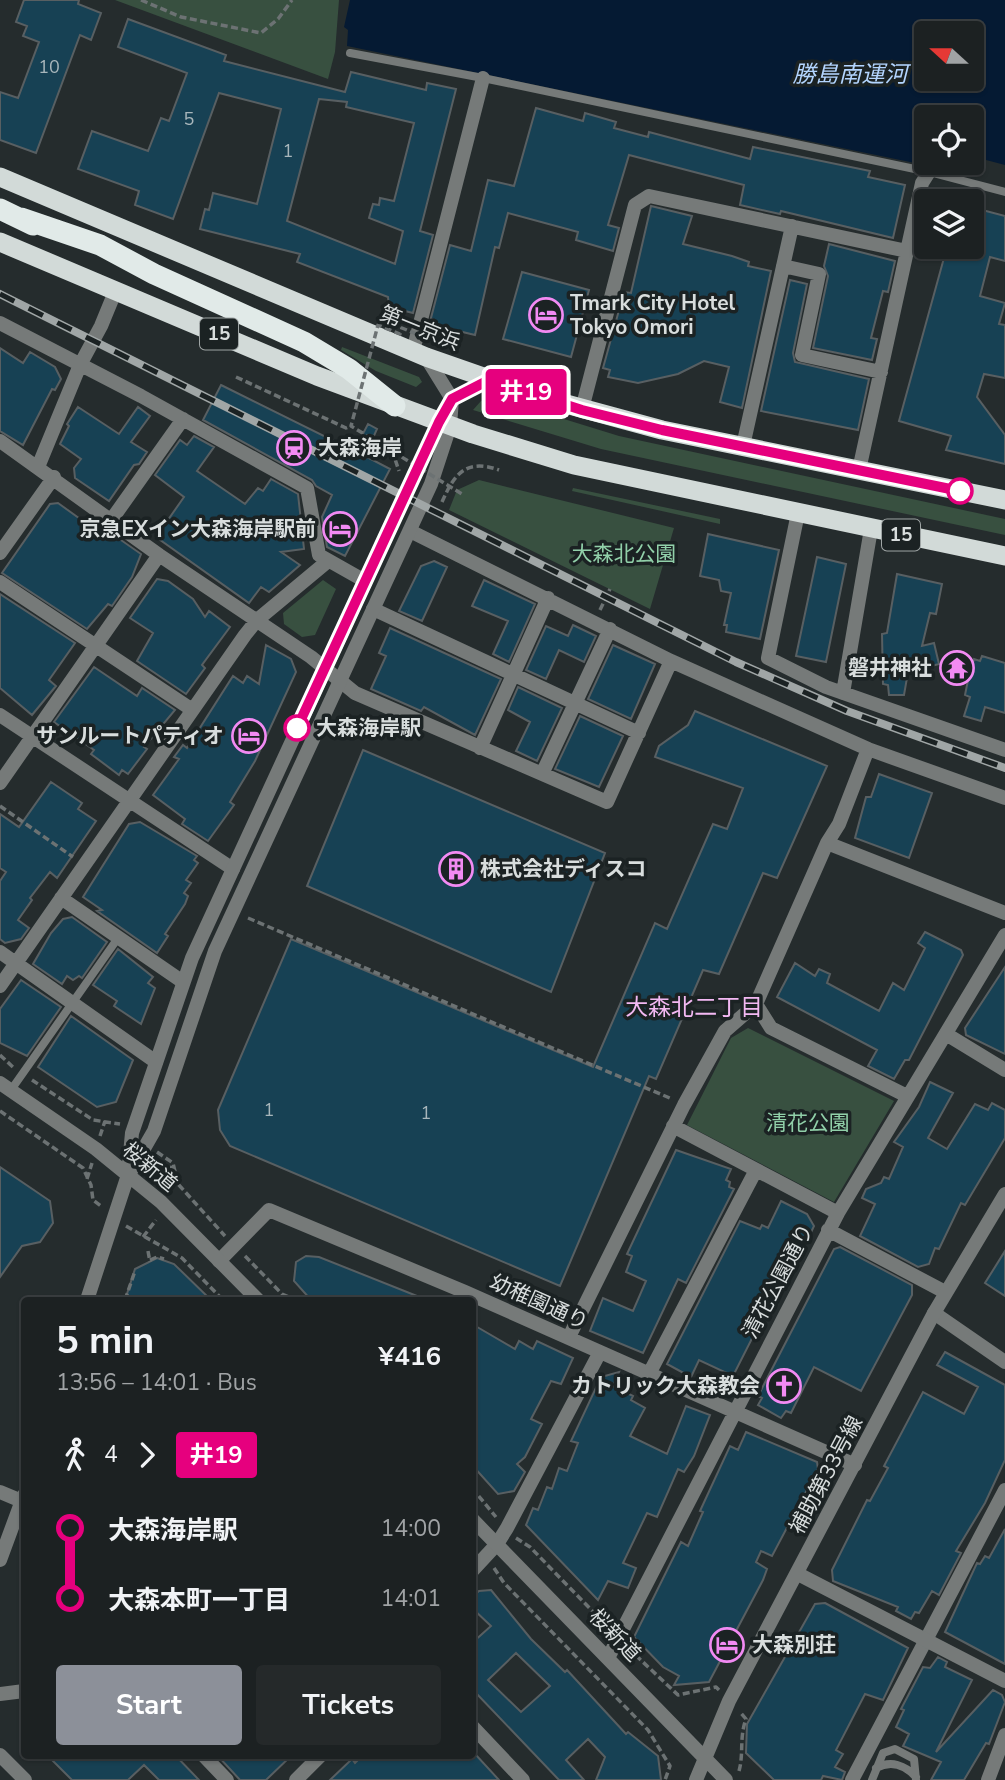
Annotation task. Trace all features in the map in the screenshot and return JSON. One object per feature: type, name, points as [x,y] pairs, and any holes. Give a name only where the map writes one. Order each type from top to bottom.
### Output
[{"type":"highway","name":"第一京浜","points":[[0,177],[425,350],[489,380],[582,410],[1005,500]]},
{"type":"highway","points":[[0,209],[100,246],[329,356],[395,406]]},
{"type":"highway","name":"15","points":[[0,242],[395,406],[574,465],[1005,556]]},
{"type":"street","points":[[452,399],[425,350],[483,78]]},
{"type":"street","points":[[859,470],[922,183],[927,175]]},
{"type":"street","points":[[582,410],[635,205],[649,196],[907,251]]},
{"type":"street","points":[[743,446],[793,226]]},
{"type":"street","points":[[783,267],[820,274],[802,355],[881,372]]},
{"type":"street","points":[[38,467],[80,365],[115,292]]},
{"type":"street","points":[[0,323],[307,488],[319,555],[365,581]]},
{"type":"street","points":[[128,1175],[154,1131],[199,995],[233,912],[431,484],[452,399],[489,380]]},
{"type":"street","points":[[112,519],[183,419]]},
{"type":"street","points":[[89,1297],[128,1175],[132,1133],[183,982],[365,581],[444,424]]},
{"type":"street","points":[[0,441],[54,477],[159,555],[325,668],[355,693],[607,802],[671,661]]},
{"type":"street","points":[[0,553],[54,477]]},
{"type":"street","points":[[798,513],[768,658],[843,693],[1005,750]]},
{"type":"street","points":[[843,693],[872,529]]},
{"type":"street","points":[[410,531],[671,661],[868,749],[1005,799]]},
{"type":"street","points":[[0,783],[159,555]]},
{"type":"street","points":[[0,986],[191,709],[257,620],[328,561]]},
{"type":"street","points":[[0,582],[191,709]]},
{"type":"street","points":[[480,748],[548,598]]},
{"type":"street","points":[[373,609],[639,733]]},
{"type":"street","points":[[542,774],[610,629]]},
{"type":"street","points":[[0,715],[233,869]]},
{"type":"street","points":[[569,1337],[673,1126],[725,1031],[756,1004],[827,843],[839,824],[868,749]]},
{"type":"street","points":[[827,843],[1005,913]]},
{"type":"street","points":[[61,898],[183,982]]},
{"type":"street","name":"清花公園通り","points":[[608,1658],[828,1230],[1005,935]]},
{"type":"street","points":[[0,952],[156,1062]]},
{"type":"street","points":[[756,1004],[771,1028],[907,1096]]},
{"type":"street","points":[[946,1034],[1005,1070]]},
{"type":"street","name":"桜新道","points":[[5,1086],[161,1202],[250,1297]]},
{"type":"street","points":[[673,1126],[838,1213]]},
{"type":"street","points":[[650,1372],[756,1170]]},
{"type":"street","name":"補助第33号線","points":[[696,1780],[729,1701],[945,1292],[1005,1194]]},
{"type":"street","name":"幼稚園通り","points":[[219,1261],[270,1210],[463,1296]]},
{"type":"street","points":[[828,1230],[945,1292]]},
{"type":"street","name":"幼稚園通り","points":[[476,1301],[650,1372],[855,1465]]},
{"type":"street","points":[[934,1313],[1005,1363]]},
{"type":"street","points":[[476,1567],[497,1544],[600,1352]]},
{"type":"street","points":[[852,1780],[1005,1490]]},
{"type":"street","points":[[0,1492],[21,1499]]},
{"type":"street","points":[[0,1560],[21,1508]]},
{"type":"street","name":"桜新道","points":[[476,1523],[726,1780]]},
{"type":"street","points":[[798,1574],[1005,1681]]},
{"type":"street","points":[[0,1694],[21,1691]]},
{"type":"street","points":[[476,1730],[522,1779]]},
{"type":"street","points":[[988,1780],[1005,1735]]},
{"type":"street","points":[[0,1755],[25,1780]]},
{"type":"street","points":[[206,1759],[227,1780]]},
{"type":"street","points":[[296,1780],[317,1759]]},
{"type":"lane","points":[[350,53],[483,78],[914,169]]},
{"type":"lane","points":[[940,175],[1005,192]]},
{"type":"lane","points":[[5,1086],[72,1003],[118,938]]},
{"type":"lane","points":[[872,1780],[883,1753],[895,1749],[914,1759],[916,1779]]},
{"type":"lane","points":[[876,1768],[884,1764],[900,1765],[916,1779]]},
{"type":"path","points":[[141,0],[181,16],[224,28],[261,33],[278,19],[292,0]]},
{"type":"path","points":[[351,426],[379,325],[400,334],[402,328],[425,350]]},
{"type":"path","points":[[236,377],[346,428],[351,426],[462,494]]},
{"type":"path","points":[[392,450],[399,467],[398,475]]},
{"type":"path","points":[[442,502],[456,475],[468,468],[484,466],[499,470]]},
{"type":"path","points":[[594,621],[610,589]]},
{"type":"path","points":[[0,806],[85,864]]},
{"type":"path","points":[[233,912],[684,1105]]},
{"type":"path","points":[[0,1055],[17,1071]]},
{"type":"path","points":[[28,1078],[93,1121],[117,1122]]},
{"type":"path","points":[[0,1111],[82,1168],[91,1185],[93,1200],[99,1205]]},
{"type":"path","points":[[160,1154],[173,1164],[178,1184],[219,1230]]},
{"type":"path","points":[[168,1181],[173,1164]]},
{"type":"path","points":[[143,1237],[155,1224]]},
{"type":"path","points":[[134,1233],[182,1258],[220,1297]]},
{"type":"path","points":[[148,1251],[150,1261],[157,1257],[164,1259]]},
{"type":"path","points":[[246,1257],[282,1294],[289,1297]]},
{"type":"path","points":[[126,1297],[135,1270]]},
{"type":"path","points":[[476,1493],[493,1514]]},
{"type":"path","points":[[517,1538],[530,1547],[604,1622]]},
{"type":"path","points":[[497,1572],[504,1583],[648,1730],[670,1766],[665,1780]]},
{"type":"path","points":[[625,1644],[678,1695],[716,1687]]},
{"type":"path","points":[[736,1780],[743,1756],[740,1734],[746,1719]]},
{"type":"path","points":[[654,1741],[658,1732]]},
{"type":"green space","points":[[115,0],[339,0],[335,52],[328,79]]},
{"type":"green space","points":[[342,347],[419,377],[422,382],[416,387],[376,371],[341,350]]},
{"type":"green space","points":[[502,400],[619,436],[1005,519],[1005,535],[601,449],[473,410],[481,401]]},
{"type":"green space","name":"大森北公園","points":[[479,480],[674,528],[650,609],[449,510],[457,490]]},
{"type":"green space","points":[[573,488],[720,519],[720,524],[572,491]]},
{"type":"green space","points":[[323,580],[336,589],[315,635],[302,637],[284,624],[283,613]]},
{"type":"green space","name":"清花公園","points":[[748,1028],[894,1101],[834,1202],[687,1125],[731,1038]]},
{"type":"water","name":"勝島南運河","points":[[350,0],[1005,0],[1005,165],[984,159],[984,105],[914,105],[914,163],[347,46],[348,30],[344,27]]},
{"type":"building","points":[[24,0],[79,0],[78,4],[101,13],[91,40],[80,35],[36,153],[0,140],[0,92],[18,98],[39,42],[23,36],[27,26],[16,22]]},
{"type":"building","points":[[128,19],[226,55],[224,61],[345,92],[351,72],[426,90],[427,83],[456,89],[420,231],[433,235],[413,313],[389,307],[388,297],[297,262],[300,254],[200,229],[213,193],[257,204],[281,109],[219,93],[173,219],[135,205],[139,191],[78,169],[92,131],[148,151],[161,118],[169,121],[187,73],[118,47]],"holes":[[[319,99],[347,102],[346,107],[414,123],[394,201],[380,198],[379,205],[373,204],[369,218],[403,231],[395,264],[287,221]]]},
{"type":"building","points":[[536,108],[583,121],[585,113],[616,122],[614,128],[648,137],[649,132],[750,159],[753,147],[870,171],[868,177],[905,185],[893,238],[781,211],[780,214],[740,205],[744,185],[629,155],[608,225],[619,228],[613,251],[576,240],[578,232],[508,213],[499,248],[495,247],[475,335],[442,327],[431,318],[450,245],[471,251],[488,180],[514,186]]},
{"type":"building","points":[[651,206],[692,216],[683,244],[732,256],[749,262],[748,266],[771,271],[742,408],[720,402],[729,367],[704,361],[678,374],[638,383],[608,377],[610,370],[603,368],[624,292],[631,293]]},
{"type":"building","points":[[984,210],[1005,216],[1005,261],[990,257],[980,296],[1005,303],[999,324],[1005,325],[1005,378],[984,374],[977,397],[1005,435],[1005,464],[946,450],[951,436],[899,421],[944,259],[984,259]]},
{"type":"building","points":[[829,244],[895,261],[888,292],[883,291],[871,338],[877,339],[872,360],[813,348],[828,276],[824,266]]},
{"type":"building","name":"Tmark City Hotel Tokyo Omori","points":[[522,272],[589,290],[571,357],[503,339]]},
{"type":"building","points":[[790,280],[807,284],[793,353],[795,362],[869,379],[858,430],[761,411]]},
{"type":"building","points":[[0,348],[23,363],[30,352],[55,367],[61,379],[55,390],[52,389],[23,445],[0,431]]},
{"type":"building","points":[[221,385],[354,451],[368,424],[377,429],[365,456],[390,469],[345,556],[327,547],[322,517],[332,495],[316,486],[312,480],[203,420]]},
{"type":"building","points":[[78,407],[119,434],[138,407],[150,416],[131,442],[147,452],[139,464],[134,465],[109,501],[75,478],[74,468],[81,459],[60,444],[69,426],[67,424]]},
{"type":"building","points":[[194,436],[214,447],[197,471],[245,504],[258,488],[263,491],[271,479],[298,494],[304,549],[281,552],[300,565],[269,592],[261,587],[249,603],[156,537],[184,497],[155,475],[180,440],[187,445]]},
{"type":"building","points":[[58,503],[94,529],[98,524],[141,554],[132,577],[112,606],[108,604],[87,629],[2,573],[50,504]]},
{"type":"building","points":[[708,534],[779,550],[760,639],[726,632],[727,625],[724,625],[731,593],[721,591],[719,580],[700,576]]},
{"type":"building","points":[[817,557],[846,564],[826,662],[796,656]]},
{"type":"building","points":[[434,561],[447,567],[422,621],[399,611],[421,566]]},
{"type":"building","points":[[897,574],[942,584],[936,614],[930,613],[922,646],[934,643],[939,664],[908,672],[904,695],[889,695],[888,685],[883,684],[882,634],[887,633]]},
{"type":"building","points":[[157,579],[168,581],[193,599],[205,617],[209,611],[230,627],[202,665],[205,668],[186,694],[137,661],[153,633],[130,618]]},
{"type":"building","points":[[484,580],[535,604],[509,662],[493,654],[508,621],[472,606]]},
{"type":"building","points":[[0,594],[75,643],[49,680],[56,686],[32,715],[0,688]]},
{"type":"building","points":[[573,625],[596,636],[584,662],[559,650],[546,679],[526,670],[546,626],[568,636]]},
{"type":"building","points":[[390,628],[501,679],[475,735],[424,707],[421,711],[371,689],[386,656],[379,653]]},
{"type":"building","points":[[266,645],[291,659],[296,672],[255,761],[230,802],[234,805],[208,841],[182,824],[185,819],[153,795],[179,759],[174,757],[183,745],[187,748],[233,676],[243,683],[247,676],[259,684]]},
{"type":"building","points":[[613,645],[655,664],[631,719],[588,699]]},
{"type":"building","points":[[982,656],[1005,663],[1005,713],[985,707],[981,721],[964,716],[970,697],[965,695],[974,659],[980,661]]},
{"type":"building","points":[[94,667],[137,696],[142,688],[175,710],[144,747],[147,749],[128,774],[122,770],[119,775],[91,754],[94,750],[54,722]]},
{"type":"building","points":[[518,687],[562,708],[537,761],[516,751],[530,722],[508,710]]},
{"type":"building","points":[[695,711],[827,766],[777,878],[763,873],[719,974],[703,970],[656,1079],[649,1076],[560,1286],[230,1146],[220,1130],[218,1110],[291,939],[593,1067],[655,923],[667,929],[713,824],[727,829],[743,788],[655,757],[659,746],[688,725]]},
{"type":"building","points":[[580,716],[623,736],[599,787],[555,769]]},
{"type":"building","name":"株式会社ディスコ","points":[[363,750],[605,853],[551,992],[307,886]]},
{"type":"building","points":[[879,774],[932,793],[909,858],[855,838],[866,797],[871,797]]},
{"type":"building","points":[[51,782],[82,803],[78,809],[96,821],[57,878],[50,872],[30,898],[32,900],[18,920],[29,928],[21,939],[5,943],[0,939],[0,881],[6,872],[0,868],[0,814],[19,827]]},
{"type":"building","points":[[140,822],[197,856],[194,860],[198,863],[186,880],[191,883],[184,893],[188,896],[185,904],[165,934],[168,936],[157,953],[97,911],[102,910],[83,897],[129,824]]},
{"type":"building","points":[[72,917],[107,942],[82,978],[79,976],[73,980],[67,976],[62,984],[33,964],[51,933],[63,919]]},
{"type":"building","points":[[925,932],[961,950],[963,955],[909,1060],[905,1060],[894,1079],[868,1066],[877,1050],[777,997],[795,963],[815,976],[819,969],[830,974],[827,983],[879,1011],[893,983],[904,990],[925,948],[918,943]]},
{"type":"building","points":[[118,949],[153,977],[148,983],[155,988],[141,1024],[114,1006],[117,1001],[93,985]]},
{"type":"building","points":[[1005,967],[1005,1054],[966,1035],[965,1028]]},
{"type":"building","points":[[21,980],[61,1007],[27,1056],[0,1043],[0,1009]]},
{"type":"building","points":[[71,1016],[133,1060],[116,1102],[97,1107],[38,1067]]},
{"type":"building","points":[[930,1082],[953,1093],[928,1138],[947,1149],[975,1104],[988,1110],[992,1103],[1005,1110],[1005,1138],[965,1205],[961,1203],[939,1249],[935,1248],[929,1264],[918,1267],[860,1236],[875,1204],[862,1198],[866,1189],[881,1183],[884,1177],[889,1179],[903,1147],[894,1142],[919,1107]]},
{"type":"building","points":[[676,1150],[731,1169],[726,1180],[730,1182],[729,1187],[734,1189],[686,1283],[678,1279],[643,1353],[590,1331],[603,1298],[633,1311],[646,1281],[626,1272],[632,1256],[627,1254]]},
{"type":"building","points":[[0,1167],[50,1201],[53,1223],[40,1242],[22,1246],[0,1277]]},
{"type":"building","points":[[781,1201],[807,1214],[814,1226],[807,1241],[798,1237],[788,1261],[793,1263],[733,1376],[699,1360],[691,1377],[667,1364],[740,1221],[760,1229],[762,1225],[768,1228]]},
{"type":"building","points":[[840,1247],[912,1285],[912,1295],[861,1391],[814,1367],[791,1413],[786,1411],[781,1418],[758,1405],[762,1398],[758,1396],[834,1249]]},
{"type":"building","points":[[1005,1251],[1005,1296],[985,1283]]},
{"type":"building","points":[[306,1256],[319,1257],[419,1297],[308,1297],[294,1281],[296,1262]]},
{"type":"building","points":[[157,1258],[174,1264],[208,1297],[126,1297],[135,1269]]},
{"type":"building","points":[[476,1326],[515,1349],[519,1341],[533,1349],[537,1341],[573,1358],[561,1384],[551,1381],[531,1419],[542,1424],[525,1457],[517,1464],[525,1472],[514,1491],[498,1494],[476,1469]]},
{"type":"building","points":[[945,1352],[1005,1385],[1005,1460],[985,1503],[956,1551],[961,1553],[939,1595],[932,1591],[919,1613],[915,1612],[911,1619],[896,1611],[898,1607],[833,1581],[832,1570],[867,1500],[870,1501],[888,1468],[884,1466],[923,1392],[964,1414],[978,1387],[937,1365]]},
{"type":"building","points":[[619,1372],[613,1386],[633,1396],[631,1400],[645,1408],[630,1436],[667,1454],[686,1406],[710,1415],[694,1456],[684,1472],[678,1469],[657,1517],[647,1513],[623,1563],[636,1568],[628,1588],[608,1581],[598,1600],[526,1525],[533,1508],[538,1510],[547,1487],[552,1489],[559,1468],[567,1471],[578,1443],[571,1441],[601,1377]]},
{"type":"building","points":[[746,1432],[817,1462],[818,1469],[772,1556],[761,1551],[756,1562],[767,1569],[763,1580],[709,1682],[674,1685],[679,1676],[663,1667],[634,1637],[681,1542],[688,1546],[703,1512],[700,1511],[730,1446],[738,1450]]},
{"type":"building","points":[[1005,1529],[1005,1664],[945,1632],[977,1563],[980,1564],[985,1556],[989,1558]]},
{"type":"building","points":[[491,1590],[531,1639],[565,1672],[567,1670],[626,1734],[628,1732],[658,1756],[661,1780],[596,1780],[605,1757],[588,1739],[566,1760],[584,1780],[559,1780],[476,1693],[476,1639],[491,1626],[476,1612],[476,1594]],"holes":[[[516,1653],[550,1686],[521,1712],[488,1680]]]},
{"type":"building","points":[[825,1603],[908,1648],[883,1700],[865,1694],[836,1750],[843,1754],[835,1767],[845,1772],[842,1780],[823,1776],[821,1780],[774,1780],[746,1753],[747,1724],[815,1604]]},
{"type":"building","points":[[938,1657],[947,1662],[945,1667],[972,1680],[936,1752],[993,1690],[1002,1695],[1005,1702],[989,1744],[986,1743],[964,1780],[931,1780],[941,1762],[903,1746],[909,1734],[896,1727],[904,1710],[901,1709],[923,1667],[930,1668]]},
{"type":"building","points":[[476,1755],[499,1780],[330,1780],[352,1759],[355,1763],[359,1759],[476,1759]]},
{"type":"building","points":[[51,1759],[179,1759],[199,1780],[159,1780],[144,1765],[128,1780],[72,1780]]},
{"type":"building","points":[[221,1759],[288,1759],[266,1780],[240,1780]]},
{"type":"railway","points":[[0,294],[736,662],[847,711],[1005,768]]},
{"type":"bus line","name":"井19","points":[[297,728],[439,422],[452,399],[489,380],[582,410],[662,430],[960,491]]},
{"type":"place","name":"Tmark City Hotel Tokyo Omori","points":[[546,315]]},
{"type":"place","name":"大森海岸","points":[[294,448]]},
{"type":"place","name":"京急EXイン大森海岸駅前","points":[[340,529]]},
{"type":"place","name":"磐井神社","points":[[957,668]]},
{"type":"place","name":"大森海岸駅","points":[[297,728]]},
{"type":"place","name":"サンルートパティオ","points":[[249,736]]},
{"type":"place","name":"株式会社ディスコ","points":[[456,869]]},
{"type":"place","name":"カトリック大森教会","points":[[784,1386]]},
{"type":"place","name":"大森別荘","points":[[727,1645]]},
{"type":"district","name":"大森北二丁目","points":[[694,1007]]}]
